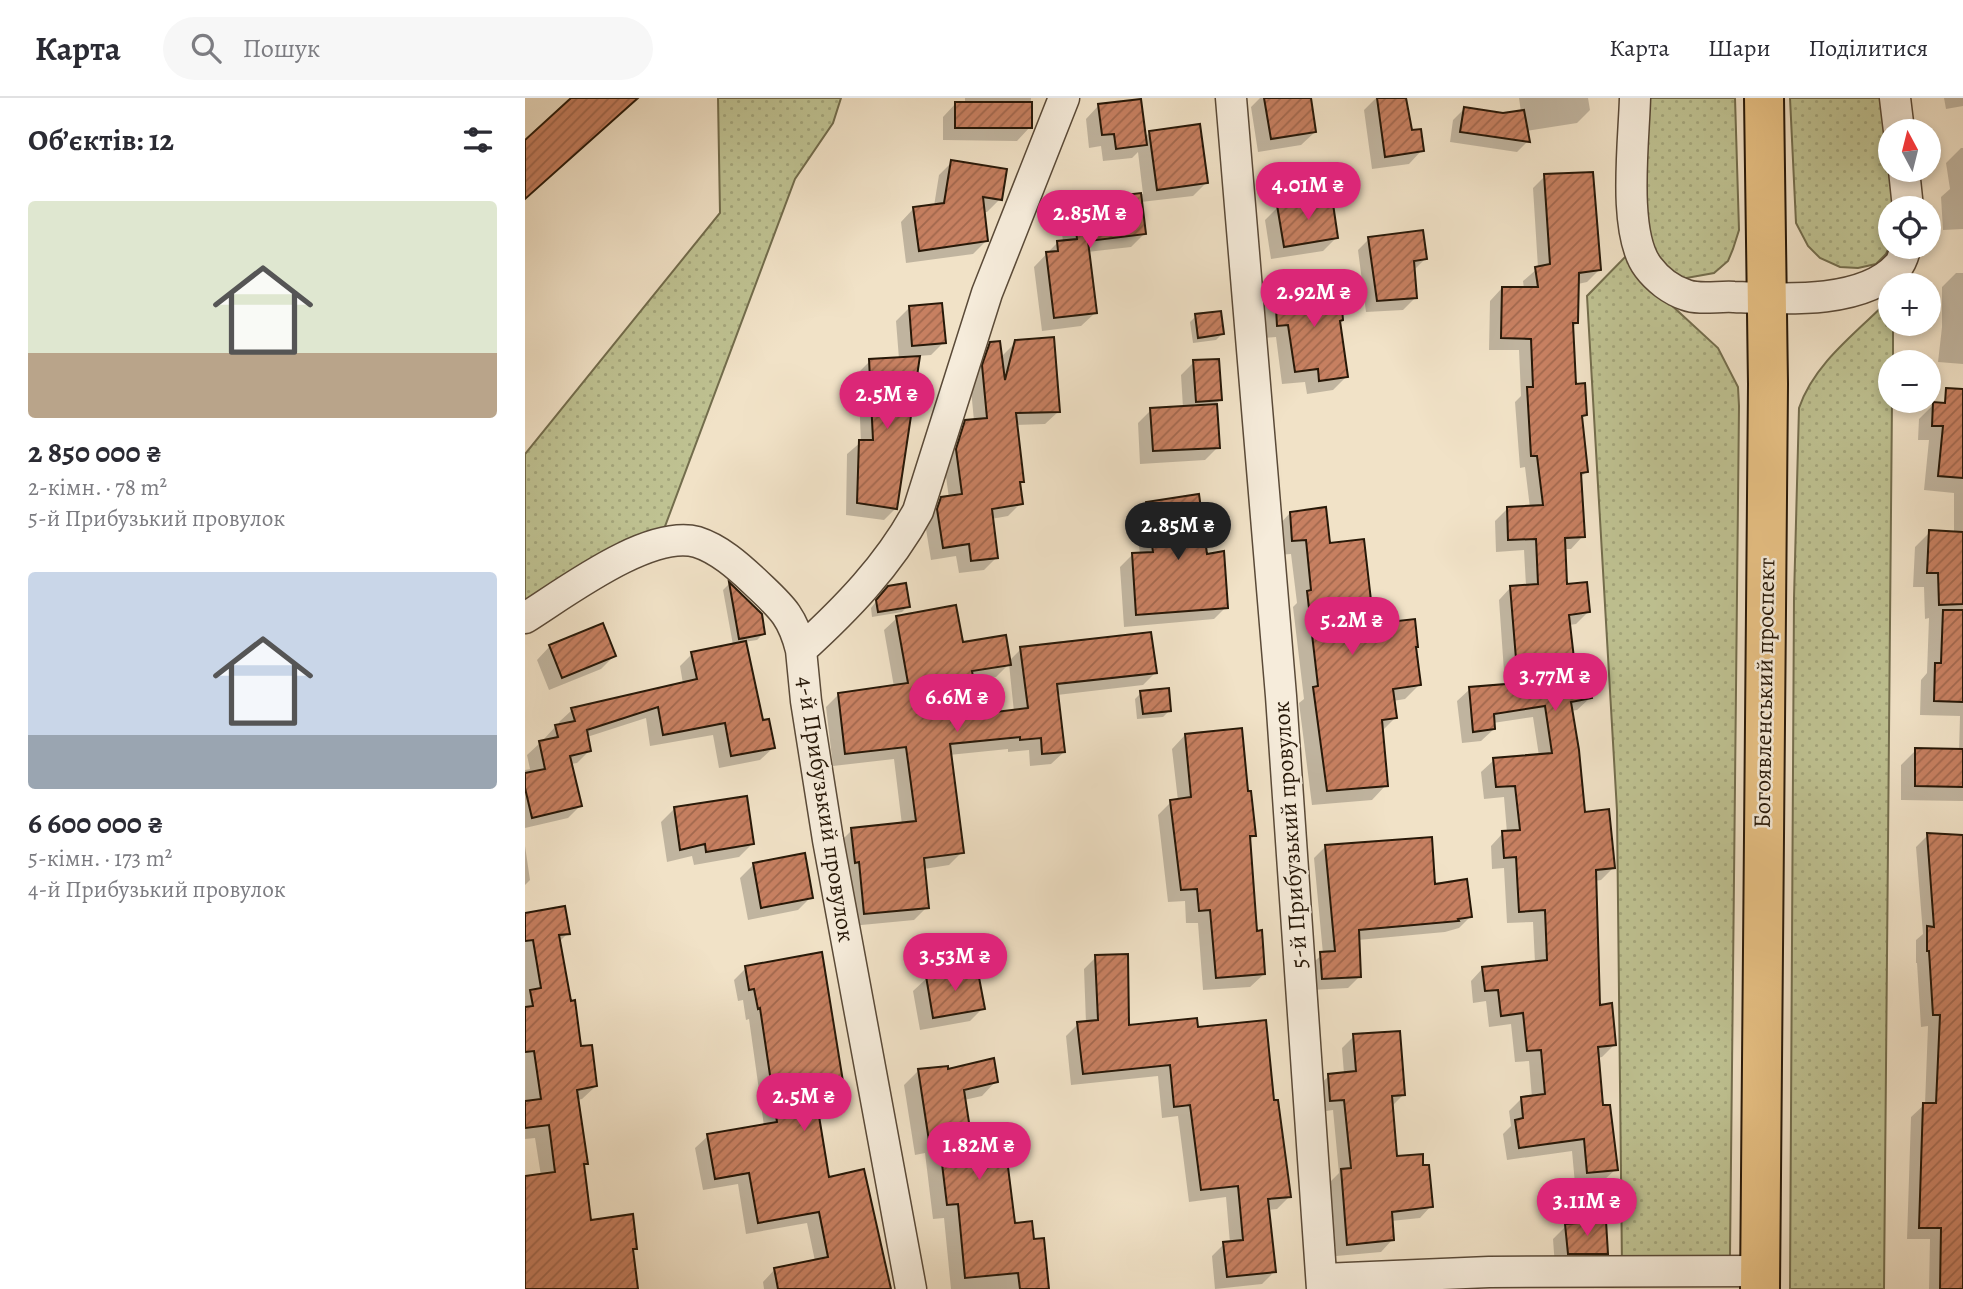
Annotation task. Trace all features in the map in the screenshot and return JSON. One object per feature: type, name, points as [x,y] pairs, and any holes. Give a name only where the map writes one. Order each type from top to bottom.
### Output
[{"type":"main road","name":"Богоявленський проспект","points":[[1760,1280],[1767,299],[1764,98]]},
{"type":"street","name":"4-й Прибузький провулок","points":[[911,1289],[828,840],[806,701],[801,650],[853,601],[904,538],[918,511],[987,293],[1064,98]]},
{"type":"street","name":"5-й Прибузький провулок","points":[[1231,98],[1279,682],[1323,1284],[1489,1272],[1760,1280]]},
{"type":"street","points":[[1635,98],[1632,209],[1637,247],[1646,265],[1660,281],[1687,296],[1811,298],[1861,289],[1878,281],[1899,265],[1901,259]]},
{"type":"street","points":[[1895,98],[1898,119]]},
{"type":"street","points":[[525,618],[624,556],[662,544],[697,542],[720,553],[740,568],[788,614],[796,628],[801,650]]},
{"type":"green space","points":[[718,98],[841,98],[833,123],[795,179],[661,537],[525,609],[525,454],[720,213]]},
{"type":"green space","points":[[1643,98],[1735,98],[1739,230],[1728,261],[1714,273],[1681,279],[1653,260],[1640,207]]},
{"type":"green space","points":[[1790,98],[1883,98],[1885,119],[1878,119],[1878,182],[1894,182],[1896,196],[1878,196],[1878,259],[1881,259],[1876,264],[1858,268],[1840,267],[1820,258],[1808,246],[1796,223]]},
{"type":"green space","points":[[1630,252],[1655,290],[1718,348],[1738,387],[1739,406],[1730,1256],[1727,1261],[1622,1266],[1617,811],[1587,296]]},
{"type":"green space","points":[[1878,310],[1878,336],[1893,336],[1893,350],[1878,350],[1878,413],[1892,413],[1884,1289],[1790,1289],[1794,598],[1799,408],[1815,377]]},
{"type":"building","points":[[571,98],[638,98],[525,199],[525,140]]},
{"type":"building","points":[[1264,98],[1311,98],[1316,132],[1271,139]]},
{"type":"building","points":[[1377,98],[1406,98],[1412,130],[1421,129],[1424,151],[1385,157]]},
{"type":"building","points":[[1141,99],[1147,145],[1116,149],[1114,134],[1102,135],[1098,104]]},
{"type":"building","points":[[955,102],[1032,102],[1032,128],[955,128]]},
{"type":"building","points":[[1464,107],[1503,113],[1524,110],[1530,142],[1460,132]]},
{"type":"building","points":[[1200,124],[1208,183],[1157,190],[1149,131]]},
{"type":"building","points":[[951,160],[1007,169],[1002,200],[983,197],[988,241],[919,251],[913,207],[944,203]]},
{"type":"building","points":[[1593,172],[1601,270],[1579,273],[1578,323],[1573,323],[1576,384],[1585,383],[1587,415],[1582,416],[1588,472],[1581,473],[1585,537],[1565,538],[1567,584],[1587,582],[1590,612],[1569,615],[1575,667],[1587,665],[1592,698],[1571,702],[1585,812],[1609,809],[1615,868],[1596,870],[1600,1005],[1612,1003],[1616,1045],[1598,1047],[1603,1105],[1610,1105],[1618,1170],[1587,1173],[1584,1139],[1519,1148],[1515,1120],[1523,1118],[1521,1097],[1545,1094],[1541,1050],[1527,1051],[1523,1013],[1501,1016],[1498,990],[1485,991],[1482,967],[1547,960],[1545,910],[1519,912],[1516,857],[1504,858],[1502,831],[1520,830],[1515,786],[1496,787],[1493,758],[1552,753],[1545,706],[1494,714],[1495,729],[1473,732],[1469,687],[1518,683],[1510,586],[1538,584],[1536,539],[1508,540],[1507,507],[1543,505],[1537,456],[1531,456],[1527,387],[1533,387],[1531,339],[1501,338],[1502,287],[1538,287],[1535,267],[1550,264],[1544,174]]},
{"type":"building","points":[[1141,193],[1146,234],[1088,241],[1097,313],[1054,318],[1046,252],[1058,251],[1057,241],[1077,239],[1073,201]]},
{"type":"building","points":[[1332,197],[1338,238],[1284,247],[1277,205]]},
{"type":"building","points":[[1423,230],[1427,259],[1414,261],[1417,298],[1377,301],[1368,237]]},
{"type":"building","points":[[1340,285],[1343,320],[1340,321],[1348,377],[1319,381],[1318,369],[1295,372],[1288,325],[1277,326],[1275,290]]},
{"type":"building","points":[[942,303],[946,343],[912,346],[909,306]]},
{"type":"building","points":[[1221,311],[1224,334],[1198,338],[1195,314]]},
{"type":"building","points":[[1054,337],[1060,412],[1016,413],[1024,482],[1020,482],[1023,504],[992,509],[998,558],[971,561],[969,544],[943,548],[937,509],[941,497],[962,494],[956,449],[965,420],[987,418],[982,365],[990,342],[1000,341],[1005,380],[1015,340]]},
{"type":"building","points":[[920,356],[897,509],[857,503],[859,440],[873,440],[869,359]]},
{"type":"building","points":[[1219,359],[1222,400],[1196,402],[1193,360]]},
{"type":"building","points":[[1946,388],[1963,389],[1963,478],[1938,476],[1943,426],[1932,426],[1933,413],[1941,413],[1941,403],[1945,403]]},
{"type":"building","points":[[1217,404],[1220,448],[1153,451],[1150,408]]},
{"type":"building","points":[[1199,494],[1207,554],[1224,551],[1228,608],[1136,615],[1132,553],[1153,552],[1146,502]]},
{"type":"building","points":[[1326,507],[1330,543],[1364,539],[1372,609],[1378,608],[1380,623],[1415,619],[1421,685],[1393,689],[1397,718],[1382,720],[1388,786],[1327,791],[1313,687],[1318,686],[1307,591],[1311,590],[1306,540],[1292,541],[1290,512]]},
{"type":"building","points":[[1929,530],[1963,532],[1963,604],[1939,605],[1938,573],[1927,573]]},
{"type":"building","points":[[729,582],[762,614],[765,634],[739,639]]},
{"type":"building","points":[[906,583],[910,607],[878,612],[876,600],[888,586]]},
{"type":"building","points":[[956,605],[963,642],[1006,635],[1011,665],[972,671],[979,714],[1028,708],[1020,647],[1151,632],[1157,673],[1057,684],[1065,752],[1042,754],[1041,738],[1020,740],[1020,737],[950,744],[964,853],[924,858],[929,908],[864,914],[859,862],[855,863],[851,828],[916,821],[906,747],[845,754],[838,693],[908,683],[896,616]]},
{"type":"building","points":[[1943,610],[1963,610],[1963,702],[1934,701],[1935,663],[1941,663]]},
{"type":"building","points":[[603,623],[616,656],[562,678],[549,645]]},
{"type":"building","points":[[746,641],[763,720],[769,719],[775,748],[731,756],[725,723],[663,735],[658,707],[587,730],[591,751],[570,756],[582,806],[532,818],[525,788],[525,773],[545,769],[539,741],[558,737],[555,725],[575,721],[571,708],[697,679],[691,652]]},
{"type":"building","points":[[1169,688],[1171,711],[1143,714],[1140,691]]},
{"type":"building","points":[[1242,728],[1248,791],[1251,791],[1256,836],[1250,836],[1257,931],[1262,930],[1265,974],[1216,978],[1210,910],[1199,911],[1197,889],[1181,890],[1170,800],[1191,797],[1185,734]]},
{"type":"building","points":[[1915,748],[1963,749],[1963,787],[1915,786]]},
{"type":"building","points":[[747,796],[754,844],[706,852],[705,844],[680,850],[674,807]]},
{"type":"building","points":[[1927,833],[1963,835],[1963,1289],[1940,1289],[1941,1228],[1919,1228],[1923,1103],[1936,1103],[1940,1015],[1933,1015],[1927,951],[1927,926],[1934,927]]},
{"type":"building","points":[[1432,837],[1435,884],[1467,879],[1472,917],[1458,919],[1459,921],[1359,930],[1361,977],[1322,979],[1320,952],[1335,951],[1325,845]]},
{"type":"building","points":[[805,853],[813,898],[761,908],[753,863]]},
{"type":"building","points":[[565,906],[570,934],[559,935],[571,1001],[575,1000],[581,1046],[592,1045],[597,1086],[577,1090],[588,1164],[584,1164],[591,1220],[633,1214],[637,1249],[633,1249],[638,1289],[525,1289],[525,1176],[555,1172],[549,1125],[525,1128],[525,1101],[541,1099],[534,1051],[525,1052],[525,1007],[533,1006],[530,990],[541,988],[533,940],[525,941],[525,913]]},
{"type":"building","points":[[822,952],[847,1106],[818,1110],[829,1177],[864,1169],[891,1289],[778,1289],[774,1268],[828,1257],[819,1212],[758,1223],[749,1173],[715,1179],[707,1134],[777,1122],[760,1008],[758,1009],[754,989],[749,990],[745,966]]},
{"type":"building","points":[[1128,954],[1129,1025],[1197,1018],[1198,1027],[1266,1020],[1274,1100],[1278,1100],[1291,1197],[1268,1199],[1276,1272],[1227,1277],[1223,1242],[1243,1240],[1238,1186],[1201,1190],[1190,1105],[1174,1107],[1170,1065],[1083,1074],[1077,1022],[1098,1020],[1095,955]]},
{"type":"building","points":[[977,967],[985,1009],[933,1018],[926,976]]},
{"type":"building","points":[[1400,1031],[1405,1095],[1392,1096],[1397,1156],[1423,1154],[1423,1165],[1429,1165],[1433,1207],[1392,1212],[1394,1240],[1347,1245],[1341,1169],[1351,1168],[1344,1100],[1330,1101],[1328,1074],[1356,1071],[1353,1034]]},
{"type":"building","points":[[994,1058],[998,1082],[964,1090],[974,1155],[1006,1151],[1015,1223],[1032,1221],[1034,1239],[1044,1238],[1049,1289],[1020,1289],[1018,1273],[965,1278],[958,1204],[947,1205],[939,1139],[929,1141],[918,1069],[948,1066],[948,1069]]},
{"type":"building","points":[[1606,1221],[1608,1254],[1568,1254],[1565,1224]]}]
